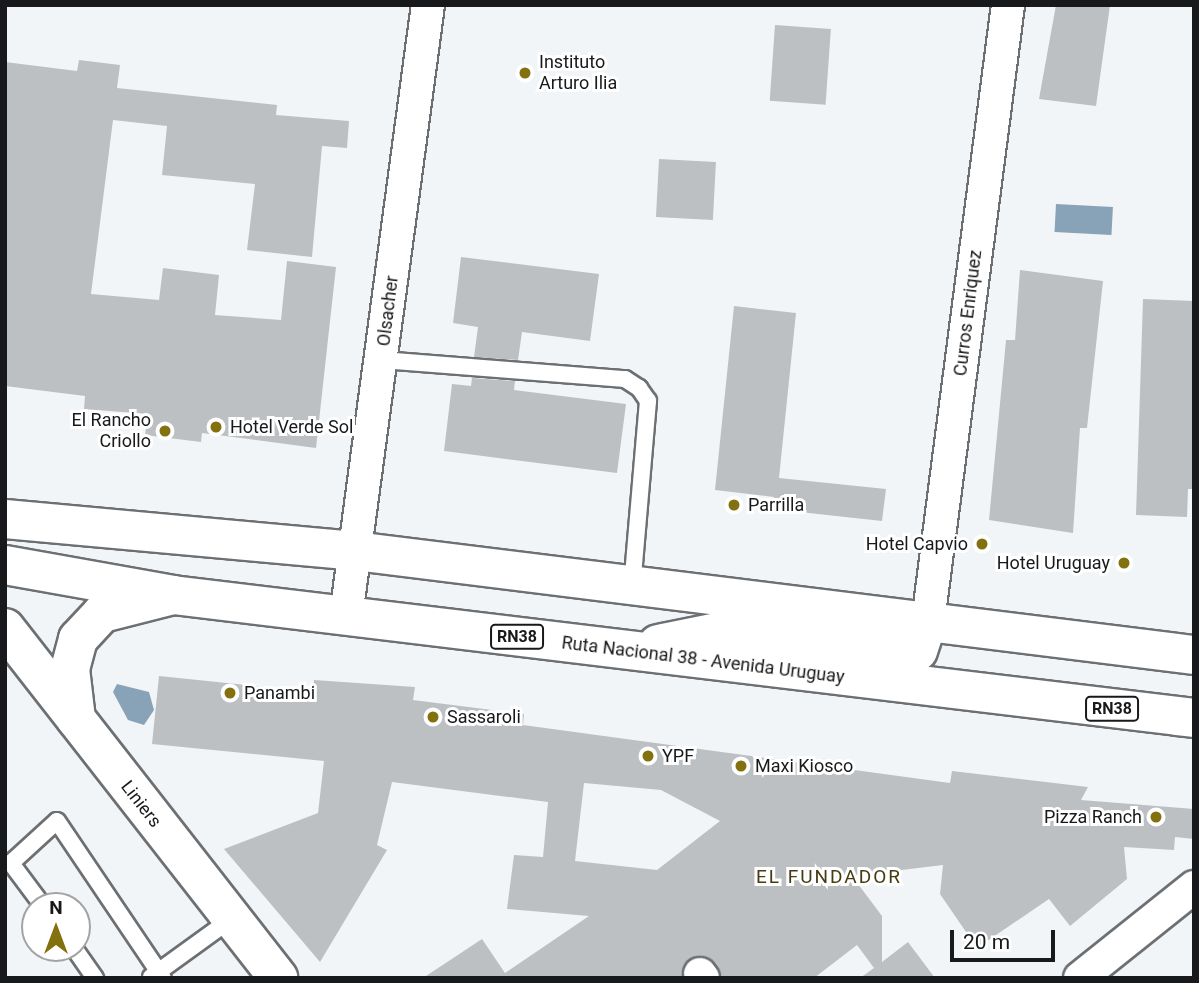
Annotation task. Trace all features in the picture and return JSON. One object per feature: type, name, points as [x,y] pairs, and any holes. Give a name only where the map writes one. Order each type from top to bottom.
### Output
[{"type":"main road","points":[[5,494],[179,532]]},
{"type":"main road","points":[[5,519],[179,532],[355,551],[632,589],[928,621],[1194,655]]},
{"type":"main road","name":"Ruta Nacional 38 - Avenida Uruguay","points":[[5,565],[173,595],[1030,703],[1194,718]]},
{"type":"main road","points":[[5,586],[173,595]]},
{"type":"main road","points":[[76,721],[70,669],[78,639],[102,613],[173,595]]},
{"type":"main road","points":[[625,650],[722,631],[901,655],[918,651],[928,621]]},
{"type":"main road","name":"Liniers","points":[[5,628],[278,978]]},
{"type":"main road","points":[[1115,710],[1194,693]]},
{"type":"main road","points":[[1030,703],[1050,721],[1194,744]]},
{"type":"street","name":"Olsacher","points":[[346,616],[428,5]]},
{"type":"street","name":"Curros Enriquez","points":[[928,621],[1008,5]]},
{"type":"street","points":[[1080,978],[1194,887]]},
{"type":"lane","points":[[382,359],[625,379],[639,387],[648,401],[632,589]]},
{"type":"lane","points":[[33,892],[11,863],[57,821],[157,976],[231,919]]},
{"type":"lane","points":[[84,962],[95,978]]},
{"type":"water","points":[[1056,204],[1113,207],[1111,235],[1055,232]]},
{"type":"water","points":[[117,684],[149,692],[154,710],[144,725],[128,720],[113,692]]},
{"type":"building","points":[[1056,5],[1110,5],[1096,106],[1039,99]]},
{"type":"building","points":[[775,25],[831,29],[826,105],[770,101]]},
{"type":"building","points":[[79,60],[120,65],[117,88],[277,105],[276,115],[349,121],[347,148],[322,146],[312,257],[247,250],[255,184],[162,175],[167,126],[113,120],[91,294],[159,300],[163,268],[219,275],[215,315],[281,320],[287,261],[336,267],[316,448],[202,433],[201,442],[145,435],[148,414],[84,409],[85,396],[5,386],[5,62],[77,71]]},
{"type":"building","points":[[659,159],[716,162],[713,220],[656,217]]},
{"type":"building","points":[[461,257],[599,274],[590,341],[522,332],[518,360],[474,357],[478,327],[453,323]]},
{"type":"building","points":[[1020,270],[1103,281],[1087,428],[1080,428],[1073,533],[989,520],[1006,340],[1015,340]]},
{"type":"building","points":[[1143,299],[1194,301],[1194,489],[1188,489],[1187,517],[1136,515]]},
{"type":"building","points":[[734,306],[796,313],[779,478],[886,489],[882,521],[772,509],[774,497],[715,490]]},
{"type":"building","points":[[472,378],[515,381],[514,390],[626,404],[617,473],[444,451],[452,384],[471,386]]},
{"type":"building","points":[[159,676],[313,692],[314,680],[415,687],[413,700],[524,714],[523,725],[950,783],[952,771],[1088,787],[1081,800],[1194,809],[1194,839],[1175,837],[1174,850],[1124,847],[1127,879],[1070,926],[1049,899],[977,948],[940,894],[943,865],[852,876],[882,916],[882,962],[908,942],[935,978],[860,978],[874,968],[857,945],[814,978],[721,978],[714,962],[698,956],[683,966],[682,978],[423,978],[482,939],[505,973],[589,916],[507,909],[514,855],[543,857],[548,802],[392,782],[377,845],[387,850],[320,962],[224,849],[318,813],[324,761],[152,744]],"holes":[[[584,783],[661,790],[720,821],[657,870],[575,861]]]},
{"type":"place","name":"Instituto Arturo Ilia","points":[[525,73]]},
{"type":"place","name":"Hotel Verde Sol","points":[[216,427]]},
{"type":"place","name":"El Rancho Criollo","points":[[165,431]]},
{"type":"place","name":"Parrilla","points":[[734,505]]},
{"type":"place","name":"Hotel Capvio","points":[[982,544]]},
{"type":"place","name":"Hotel Uruguay","points":[[1124,563]]},
{"type":"place","name":"Panambi","points":[[230,693]]},
{"type":"place","name":"Sassaroli","points":[[433,717]]},
{"type":"place","name":"YPF","points":[[648,756]]},
{"type":"place","name":"Maxi Kiosco","points":[[741,766]]},
{"type":"place","name":"Pizza Ranch","points":[[1156,817]]},
{"type":"district","name":"EL FUNDADOR","points":[[829,877]]}]
